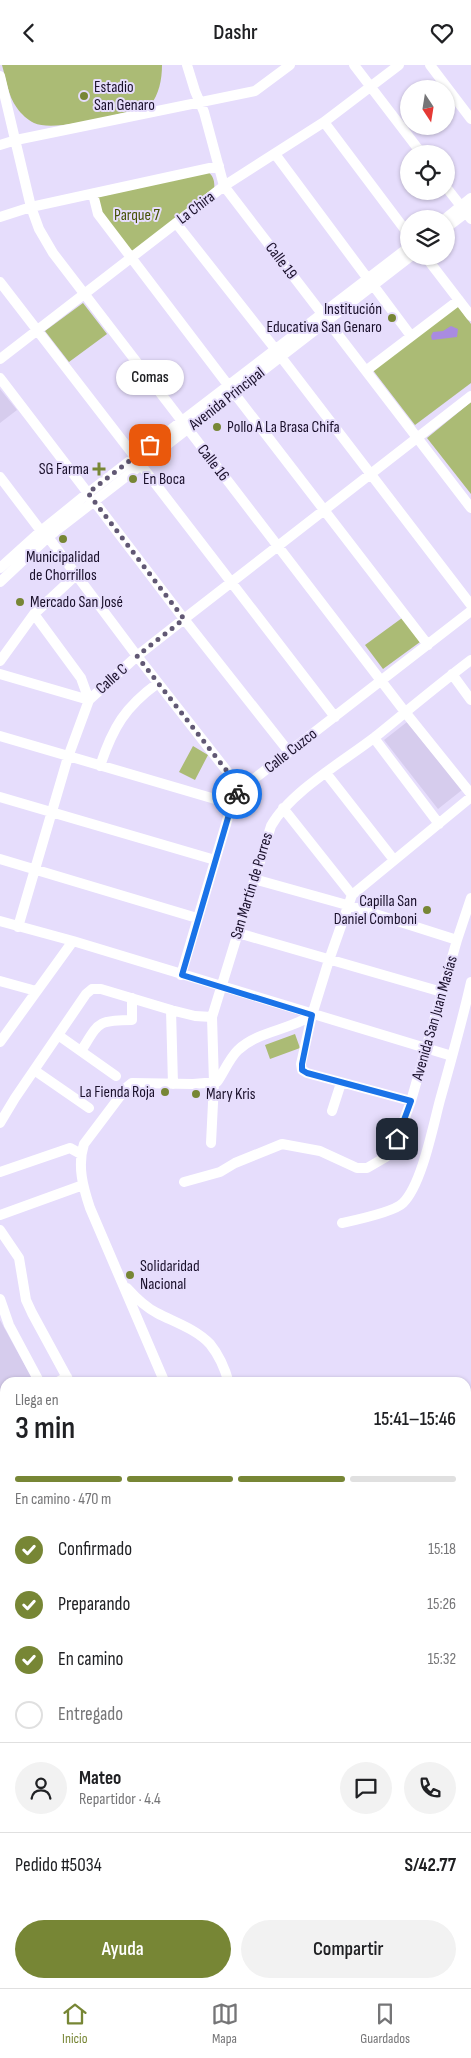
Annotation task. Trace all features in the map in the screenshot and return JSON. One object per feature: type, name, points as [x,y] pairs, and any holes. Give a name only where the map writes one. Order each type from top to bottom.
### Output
[{"type":"street","name":"Calle 19","points":[[187,65],[220,166],[224,186],[471,508]]},
{"type":"street","points":[[0,145],[16,140],[254,91],[290,65]]},
{"type":"street","points":[[354,65],[415,145]]},
{"type":"street","name":"La Chira","points":[[0,359],[224,186],[324,122],[399,65]]},
{"type":"street","points":[[430,65],[471,119]]},
{"type":"street","name":"Calle 16","points":[[1,83],[31,207],[39,229],[53,253],[405,712],[471,795]]},
{"type":"street","points":[[324,122],[400,223]]},
{"type":"street","points":[[275,154],[411,336]]},
{"type":"street","points":[[0,217],[31,207],[220,166]]},
{"type":"street","points":[[92,194],[98,214],[428,645]]},
{"type":"street","points":[[455,198],[467,212]]},
{"type":"street","points":[[455,221],[467,212],[471,198]]},
{"type":"street","points":[[455,216],[467,212]]},
{"type":"street","points":[[176,223],[471,605]]},
{"type":"street","name":"Avenida Principal","points":[[371,282],[400,255]]},
{"type":"street","name":"Avenida Principal","points":[[0,568],[324,317],[400,263]]},
{"type":"street","points":[[433,265],[471,315]]},
{"type":"street","points":[[0,282],[334,717]]},
{"type":"street","points":[[366,370],[459,300]]},
{"type":"street","points":[[0,378],[184,619],[289,752]]},
{"type":"street","name":"Calle C","points":[[18,927],[68,757],[89,700],[137,656],[471,396]]},
{"type":"street","points":[[0,477],[241,789]]},
{"type":"street","name":"Avenida Principal","points":[[0,582],[44,534]]},
{"type":"street","points":[[0,661],[34,615],[76,575]]},
{"type":"street","name":"Calle Cuzco","points":[[182,975],[197,918],[232,804],[241,789],[471,611]]},
{"type":"street","points":[[34,615],[82,678],[89,700]]},
{"type":"street","name":"San Martín de Porres","points":[[211,1143],[214,1083],[212,1017],[270,826],[283,808],[471,660]]},
{"type":"street","points":[[0,674],[89,700]]},
{"type":"street","points":[[452,674],[471,700]]},
{"type":"street","points":[[100,766],[116,726],[131,706],[158,683]]},
{"type":"street","points":[[0,736],[232,804]]},
{"type":"street","points":[[374,738],[439,824]]},
{"type":"street","points":[[326,773],[394,860]]},
{"type":"street","points":[[411,1101],[307,1073],[302,1070],[302,1064],[312,1015],[347,905],[352,895],[439,824],[471,795]]},
{"type":"street","points":[[0,797],[215,860]]},
{"type":"street","points":[[283,808],[352,895]]},
{"type":"street","points":[[0,859],[197,918]]},
{"type":"street","points":[[254,879],[347,905],[457,940]]},
{"type":"street","name":"Avenida San Juan Masías","points":[[184,1182],[220,1172],[282,1144],[320,1151],[357,1167],[367,1168],[386,1157],[392,1148],[411,1101],[457,940],[471,898]]},
{"type":"street","points":[[0,921],[452,1056]]},
{"type":"street","points":[[238,933],[442,992]]},
{"type":"street","points":[[0,1042],[72,941]]},
{"type":"street","points":[[0,981],[36,991]]},
{"type":"street","points":[[342,1223],[372,1216],[400,1205],[408,1197],[429,1143],[471,982]]},
{"type":"street","points":[[0,1123],[86,994],[92,989],[101,989],[172,1011],[195,1016],[212,1017]]},
{"type":"street","points":[[81,1051],[98,1024],[111,1020],[132,1020],[132,998]]},
{"type":"street","points":[[172,1011],[173,1083]]},
{"type":"street","points":[[162,1377],[90,1208],[83,1185],[81,1154],[84,1144],[127,1087],[138,1082],[214,1083],[219,1080],[229,1061],[238,1050],[251,1041],[304,1021],[312,1015]]},
{"type":"street","points":[[58,1035],[116,1076]]},
{"type":"street","points":[[34,1070],[89,1108]]},
{"type":"street","points":[[332,1111],[340,1083]]},
{"type":"street","points":[[0,1171],[70,1148],[81,1154]]},
{"type":"street","points":[[0,1215],[83,1185]]},
{"type":"street","points":[[0,1230],[19,1258],[26,1300],[67,1377]]},
{"type":"street","points":[[122,1283],[138,1300],[155,1312],[187,1328],[211,1345],[222,1362],[227,1377]]},
{"type":"street","points":[[0,1299],[2,1314],[37,1377]]},
{"type":"shaded area","points":[[451,326],[458,329],[457,337],[432,340],[433,332],[443,331]]},
{"type":"shaded area","points":[[0,389],[17,410],[0,423]]},
{"type":"shaded area","points":[[407,722],[462,790],[438,809],[384,740]]},
{"type":"shaded area","points":[[0,1320],[31,1377],[0,1377]]},
{"type":"green space","name":"Estadio San Genaro","points":[[2,65],[162,65],[159,87],[156,97],[150,106],[91,121],[74,124],[44,125],[34,123],[20,112],[11,98]]},
{"type":"green space","name":"Parque 7","points":[[208,172],[214,180],[214,190],[132,253],[99,208],[98,197]]},
{"type":"green space","points":[[83,303],[107,334],[69,362],[45,331]]},
{"type":"green space","points":[[457,305],[471,324],[471,383],[415,425],[372,369]]},
{"type":"green space","points":[[471,402],[471,494],[427,438]]},
{"type":"green space","points":[[402,618],[420,642],[383,669],[365,645]]},
{"type":"green space","points":[[193,746],[208,755],[195,780],[179,772]]},
{"type":"green space","points":[[295,1034],[300,1048],[270,1059],[265,1045]]},
{"type":"way so far","points":[[150,445],[88,493],[184,619],[137,656],[241,789],[237,794]]},
{"type":"place","name":"Estadio San Genaro","points":[[84,96]]},
{"type":"place","name":"Institución Educativa San Genaro","points":[[392,318]]},
{"type":"place","name":"Pollo A La Brasa Chifa","points":[[217,427]]},
{"type":"place","name":"Comas","points":[[150,445]]},
{"type":"place","name":"SG Farma","points":[[99,469]]},
{"type":"place","name":"En Boca","points":[[133,479]]},
{"type":"place","name":"Municipalidad de Chorrillos","points":[[63,539]]},
{"type":"place","name":"Mercado San José","points":[[20,602]]},
{"type":"place","name":"Capilla San Daniel Comboni","points":[[427,910]]},
{"type":"place","name":"La Fienda Roja","points":[[165,1092]]},
{"type":"place","name":"Mary Kris","points":[[196,1094]]},
{"type":"place","name":"Solidaridad Nacional","points":[[130,1275]]},
{"type":"route","points":[[237,794],[232,804],[197,918],[182,975],[312,1015],[302,1070],[307,1073],[411,1101],[397,1139]]}]
